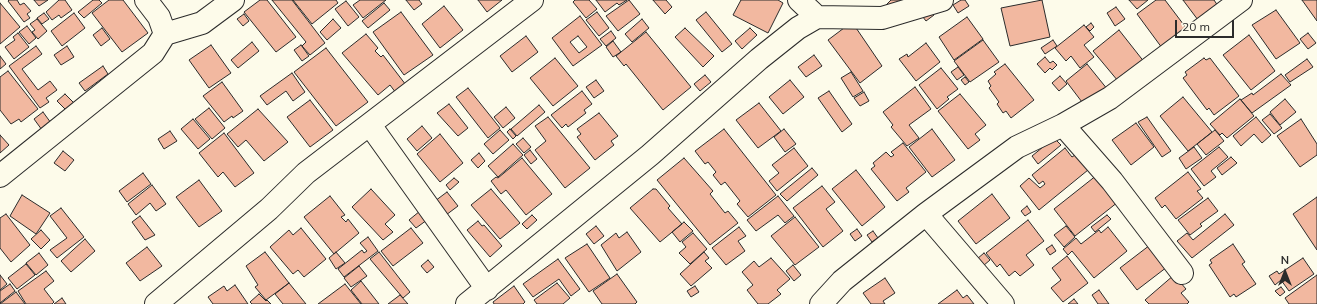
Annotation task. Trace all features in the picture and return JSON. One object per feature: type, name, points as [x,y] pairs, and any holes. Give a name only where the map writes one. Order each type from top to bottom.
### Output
[{"type":"street","points":[[146,0],[159,17],[165,34]]},
{"type":"street","points":[[0,176],[153,53],[165,34],[202,23],[234,0]]},
{"type":"street","points":[[156,304],[269,209],[306,173],[532,0]]},
{"type":"street","points":[[799,0],[816,17]]},
{"type":"street","points":[[467,304],[650,155],[759,59],[798,28],[816,17],[882,18],[942,0]]},
{"type":"street","points":[[821,304],[842,281],[926,214],[1017,147],[1063,125],[1110,98],[1241,0]]},
{"type":"street","points":[[370,125],[487,289]]},
{"type":"street","points":[[1063,125],[1112,181],[1182,273]]},
{"type":"street","points":[[926,214],[1003,304]]},
{"type":"building","points":[[17,0],[20,5],[24,3],[31,11],[27,14],[30,18],[24,22],[8,1]]},
{"type":"building","points":[[34,0],[48,0],[39,6]]},
{"type":"building","points":[[59,0],[65,0],[72,10],[61,18],[59,15],[52,20],[46,12]]},
{"type":"building","points":[[93,0],[99,0],[102,3],[84,18],[78,12]]},
{"type":"building","points":[[109,0],[123,0],[148,33],[122,52],[92,13]]},
{"type":"building","points":[[260,0],[267,0],[296,37],[276,52],[244,12]]},
{"type":"building","points":[[272,0],[292,0],[325,43],[310,55],[302,46],[306,42]]},
{"type":"building","points":[[293,0],[336,0],[338,3],[312,24]]},
{"type":"building","points":[[360,0],[386,0],[363,18],[353,5]]},
{"type":"building","points":[[406,0],[419,0],[422,4],[414,10]]},
{"type":"building","points":[[478,0],[502,0],[487,12]]},
{"type":"building","points":[[575,0],[589,0],[597,9],[586,18],[573,2]]},
{"type":"building","points":[[596,0],[627,0],[619,5],[617,3],[605,12]]},
{"type":"building","points":[[629,0],[640,14],[618,31],[606,16]]},
{"type":"building","points":[[653,0],[666,0],[672,7],[665,14]]},
{"type":"building","points":[[741,0],[778,0],[783,3],[768,33],[733,15]]},
{"type":"building","points":[[891,0],[900,0],[901,2],[884,7]]},
{"type":"building","points":[[961,0],[965,0],[969,6],[958,13],[953,5]]},
{"type":"building","points":[[1042,0],[1050,37],[1010,46],[1001,8]]},
{"type":"building","points":[[1129,0],[1148,0],[1137,9]]},
{"type":"building","points":[[1156,0],[1165,0],[1190,33],[1165,52],[1137,14]]},
{"type":"building","points":[[1183,0],[1214,0],[1220,9],[1201,24]]},
{"type":"building","points":[[1302,0],[1317,0],[1317,21]]},
{"type":"building","points":[[346,1],[359,17],[348,26],[335,9]]},
{"type":"building","points":[[0,3],[20,27],[0,44]]},
{"type":"building","points":[[384,3],[390,10],[368,28],[362,21]]},
{"type":"building","points":[[927,5],[934,15],[926,21],[919,12]]},
{"type":"building","points":[[444,6],[463,30],[440,48],[422,24]]},
{"type":"building","points":[[1116,7],[1125,19],[1115,26],[1107,13]]},
{"type":"building","points":[[1276,10],[1300,43],[1276,59],[1252,25]]},
{"type":"building","points":[[401,12],[433,55],[404,75],[373,32]]},
{"type":"building","points":[[597,12],[609,28],[599,36],[586,20]]},
{"type":"building","points":[[706,12],[732,44],[722,52],[696,20]]},
{"type":"building","points":[[44,13],[49,19],[42,24],[37,18]]},
{"type":"building","points":[[74,13],[85,28],[62,46],[51,31]]},
{"type":"building","points":[[244,14],[249,21],[243,26],[237,19]]},
{"type":"building","points":[[580,16],[602,45],[573,66],[552,38]],"holes":[[[578,36],[587,47],[579,53],[570,42]]]},
{"type":"building","points":[[967,17],[983,39],[954,60],[939,37]]},
{"type":"building","points":[[37,19],[47,31],[38,39],[32,32],[35,30],[30,24]]},
{"type":"building","points":[[333,19],[341,28],[327,40],[320,32]]},
{"type":"building","points":[[642,19],[649,28],[632,42],[625,34]]},
{"type":"building","points":[[852,22],[882,66],[860,83],[828,40]]},
{"type":"building","points":[[1091,23],[1094,27],[1090,31],[1086,27]]},
{"type":"building","points":[[1084,25],[1094,37],[1084,45],[1094,57],[1080,68],[1071,56],[1066,61],[1055,48]]},
{"type":"building","points":[[27,26],[36,38],[29,44],[19,32]]},
{"type":"building","points":[[102,28],[110,39],[101,46],[93,35]]},
{"type":"building","points":[[685,28],[714,56],[703,67],[675,37]]},
{"type":"building","points":[[750,28],[757,35],[742,49],[735,41]]},
{"type":"building","points":[[1119,30],[1145,63],[1123,87],[1093,51]]},
{"type":"building","points":[[611,31],[616,38],[606,46],[600,39]]},
{"type":"building","points":[[646,32],[691,87],[663,110],[626,64],[624,66],[616,56]]},
{"type":"building","points":[[18,33],[29,47],[14,59],[5,47],[15,40],[13,37]]},
{"type":"building","points":[[1308,33],[1316,43],[1308,49],[1300,39]]},
{"type":"building","points":[[366,34],[378,48],[375,51],[381,57],[383,55],[406,85],[396,93],[390,85],[378,95],[342,53]]},
{"type":"building","points":[[1249,35],[1275,71],[1251,90],[1223,55]]},
{"type":"building","points":[[526,36],[538,52],[512,72],[500,56]]},
{"type":"building","points":[[983,40],[999,62],[970,82],[954,61]]},
{"type":"building","points":[[1053,40],[1057,46],[1045,54],[1041,48]]},
{"type":"building","points":[[613,41],[621,52],[613,57],[606,47]]},
{"type":"building","points":[[252,42],[259,51],[238,68],[231,60]]},
{"type":"building","points":[[926,43],[940,62],[916,81],[899,59],[907,54],[908,57]]},
{"type":"building","points":[[211,45],[231,73],[209,88],[189,60]]},
{"type":"building","points":[[301,45],[309,56],[302,61],[294,50]]},
{"type":"building","points":[[36,46],[42,54],[22,69],[38,90],[50,81],[57,90],[46,98],[49,102],[40,108],[9,66]]},
{"type":"building","points":[[67,46],[74,57],[61,65],[54,55]]},
{"type":"building","points":[[326,48],[368,102],[336,126],[294,72]]},
{"type":"building","points":[[814,55],[822,66],[806,77],[798,67]]},
{"type":"building","points":[[0,56],[6,64],[0,69]]},
{"type":"building","points":[[1045,57],[1050,63],[1053,61],[1057,65],[1052,70],[1050,68],[1045,73],[1037,64]]},
{"type":"building","points":[[555,58],[578,86],[553,106],[530,78]]},
{"type":"building","points":[[1204,58],[1206,60],[1210,58],[1239,96],[1214,115],[1209,108],[1207,110],[1183,78],[1187,75],[1185,72]]},
{"type":"building","points":[[1307,59],[1313,67],[1290,82],[1285,75]]},
{"type":"building","points":[[1005,64],[1034,100],[1011,118],[1006,111],[1003,113],[997,104],[999,102],[989,88],[991,86],[988,81],[996,74],[994,72]]},
{"type":"building","points":[[1087,64],[1108,90],[1085,106],[1066,81]]},
{"type":"building","points":[[103,66],[108,74],[85,91],[79,83]]},
{"type":"building","points":[[958,67],[964,75],[957,80],[951,72]]},
{"type":"building","points":[[941,68],[958,89],[947,97],[949,99],[937,109],[919,85]]},
{"type":"building","points":[[8,71],[38,109],[21,122],[19,119],[11,124],[0,110],[0,77]]},
{"type":"building","points":[[851,72],[863,91],[853,97],[841,78]]},
{"type":"building","points":[[292,73],[305,92],[293,101],[286,91],[267,105],[260,96]]},
{"type":"building","points":[[1281,74],[1291,85],[1252,113],[1241,100],[1252,93],[1253,95]]},
{"type":"building","points":[[705,75],[711,82],[700,91],[694,84]]},
{"type":"building","points":[[1060,76],[1067,84],[1059,91],[1052,83]]},
{"type":"building","points":[[965,77],[969,82],[965,85],[961,80]]},
{"type":"building","points":[[596,80],[604,91],[594,98],[586,87]]},
{"type":"building","points":[[790,80],[804,97],[783,114],[769,97]]},
{"type":"building","points":[[222,82],[243,111],[224,122],[203,96]]},
{"type":"building","points":[[915,87],[931,109],[909,125],[919,138],[907,146],[891,127],[893,125],[883,112]]},
{"type":"building","points":[[468,88],[500,128],[488,138],[456,97]]},
{"type":"building","points":[[582,91],[592,104],[584,110],[586,113],[568,127],[566,124],[562,128],[551,115]]},
{"type":"building","points":[[829,91],[852,124],[842,132],[818,98]]},
{"type":"building","points":[[864,92],[869,101],[860,106],[854,98]]},
{"type":"building","points":[[65,94],[75,104],[67,111],[57,101]]},
{"type":"building","points":[[960,94],[986,125],[975,134],[980,140],[968,149],[938,111]]},
{"type":"building","points":[[1183,97],[1212,132],[1188,151],[1160,116]]},
{"type":"building","points":[[1240,99],[1254,116],[1227,138],[1222,133],[1220,135],[1210,124]]},
{"type":"building","points":[[1285,99],[1296,112],[1280,125],[1270,112]]},
{"type":"building","points":[[310,100],[333,130],[310,147],[287,117]]},
{"type":"building","points":[[759,103],[781,131],[758,148],[736,120]]},
{"type":"building","points":[[449,104],[468,128],[458,136],[437,113]]},
{"type":"building","points":[[539,105],[545,112],[517,136],[511,129]]},
{"type":"building","points":[[506,107],[515,118],[503,128],[494,117]]},
{"type":"building","points":[[209,108],[225,128],[212,139],[195,119]]},
{"type":"building","points":[[258,109],[288,142],[264,161],[246,140],[238,147],[227,134]]},
{"type":"building","points":[[43,112],[51,123],[42,130],[34,119]]},
{"type":"building","points":[[599,113],[618,136],[611,141],[614,145],[595,160],[577,137],[581,134],[577,129]]},
{"type":"building","points":[[1270,114],[1282,128],[1274,134],[1262,120]]},
{"type":"building","points":[[548,117],[590,168],[565,188],[535,150],[546,141],[535,126]]},
{"type":"building","points":[[1147,117],[1171,151],[1162,157],[1138,122]]},
{"type":"building","points":[[1256,117],[1271,135],[1262,143],[1254,134],[1241,146],[1233,136]]},
{"type":"building","points":[[193,119],[210,139],[198,149],[181,129]]},
{"type":"building","points":[[1301,119],[1317,144],[1317,155],[1300,167],[1277,136]]},
{"type":"building","points":[[1136,123],[1154,147],[1131,165],[1112,140]]},
{"type":"building","points":[[422,126],[432,138],[417,151],[407,139]]},
{"type":"building","points":[[510,129],[516,136],[513,139],[507,132]]},
{"type":"building","points":[[724,129],[776,195],[748,217],[737,204],[740,201],[725,182],[721,185],[713,175],[716,172],[708,162],[705,164],[695,151]]},
{"type":"building","points":[[784,129],[796,144],[785,152],[774,137]]},
{"type":"building","points":[[932,129],[955,160],[932,177],[909,147]]},
{"type":"building","points":[[500,130],[509,140],[493,154],[484,144]]},
{"type":"building","points":[[1215,130],[1224,141],[1206,155],[1197,144]]},
{"type":"building","points":[[170,131],[177,141],[164,149],[158,139]]},
{"type":"building","points":[[224,133],[254,173],[235,187],[223,172],[218,177],[199,153]]},
{"type":"building","points":[[440,134],[463,163],[440,182],[417,154]]},
{"type":"building","points":[[0,135],[9,145],[0,153]]},
{"type":"building","points":[[523,138],[531,147],[524,153],[516,144]]},
{"type":"building","points":[[1054,138],[1061,145],[1038,164],[1032,156]]},
{"type":"building","points":[[903,143],[926,172],[906,188],[909,192],[897,201],[871,169],[875,166],[873,163],[886,152],[891,157],[894,155],[891,152]]},
{"type":"building","points":[[513,144],[523,155],[498,177],[488,166]]},
{"type":"building","points":[[1194,147],[1202,158],[1186,169],[1179,158]]},
{"type":"building","points":[[1219,147],[1228,157],[1211,171],[1216,177],[1204,186],[1191,169]]},
{"type":"building","points":[[794,148],[808,166],[777,191],[769,181],[779,173],[772,165]]},
{"type":"building","points":[[1065,148],[1072,157],[1075,155],[1088,170],[1039,210],[1020,186],[1029,178],[1040,188],[1045,184],[1043,181],[1039,184],[1032,175]]},
{"type":"building","points":[[530,150],[537,159],[531,164],[524,155]]},
{"type":"building","points":[[63,151],[74,160],[65,171],[54,163]]},
{"type":"building","points":[[479,153],[485,161],[478,168],[471,160]]},
{"type":"building","points":[[1231,157],[1237,163],[1222,175],[1217,168]]},
{"type":"building","points":[[522,158],[552,194],[526,215],[506,190],[501,194],[491,181],[496,177],[498,178]]},
{"type":"building","points":[[684,158],[713,191],[710,194],[725,213],[728,211],[738,223],[710,245],[657,180]]},
{"type":"building","points":[[812,168],[818,175],[787,201],[780,194]]},
{"type":"building","points":[[856,170],[885,207],[862,226],[832,189]]},
{"type":"building","points":[[1188,172],[1201,189],[1197,191],[1203,198],[1176,219],[1165,205],[1162,208],[1155,198]]},
{"type":"building","points":[[143,173],[151,184],[127,202],[119,191]]},
{"type":"building","points":[[1097,175],[1118,202],[1075,236],[1054,209]]},
{"type":"building","points":[[454,178],[459,182],[450,190],[446,185]]},
{"type":"building","points":[[199,180],[222,211],[199,227],[176,197]]},
{"type":"building","points":[[152,185],[166,204],[156,211],[150,203],[136,215],[128,204]]},
{"type":"building","points":[[822,186],[835,202],[826,209],[843,231],[823,247],[793,208]]},
{"type":"building","points":[[371,189],[395,215],[385,224],[393,232],[383,240],[352,207]]},
{"type":"building","points":[[491,189],[520,223],[500,239],[471,205]]},
{"type":"building","points":[[653,189],[656,189],[670,206],[668,208],[682,224],[660,242],[630,208]]},
{"type":"building","points":[[447,192],[458,206],[446,215],[435,201]]},
{"type":"building","points":[[992,194],[1010,218],[976,244],[958,221]]},
{"type":"building","points":[[22,195],[50,213],[36,234],[10,216]]},
{"type":"building","points":[[330,196],[345,215],[341,217],[346,222],[348,219],[359,233],[334,254],[304,217]]},
{"type":"building","points":[[778,196],[794,216],[785,223],[778,215],[756,231],[747,220]]},
{"type":"building","points":[[1317,197],[1317,250],[1293,214]]},
{"type":"building","points":[[1208,198],[1218,211],[1200,224],[1202,226],[1190,235],[1178,220]]},
{"type":"building","points":[[1027,206],[1031,212],[1025,216],[1021,211]]},
{"type":"building","points":[[61,208],[84,237],[57,258],[50,250],[67,238],[50,216]]},
{"type":"building","points":[[420,211],[427,220],[416,228],[409,220]]},
{"type":"building","points":[[6,214],[30,245],[11,262],[0,248],[0,218]]},
{"type":"building","points":[[1225,214],[1234,225],[1192,258],[1177,241],[1187,233],[1193,240]]},
{"type":"building","points":[[532,215],[537,220],[527,229],[522,224]]},
{"type":"building","points":[[1107,215],[1111,219],[1095,232],[1091,227]]},
{"type":"building","points":[[140,216],[155,235],[145,240],[132,222]]},
{"type":"building","points":[[795,217],[819,247],[795,265],[771,236]]},
{"type":"building","points":[[1028,220],[1044,241],[1026,255],[1034,265],[1020,276],[1015,271],[1009,276],[1000,264],[997,267],[986,253]]},
{"type":"building","points":[[478,221],[482,226],[484,225],[502,246],[490,257],[467,230]]},
{"type":"building","points":[[684,222],[693,231],[680,242],[672,232]]},
{"type":"building","points":[[596,226],[604,236],[594,244],[586,234]]},
{"type":"building","points":[[1066,226],[1075,237],[1064,247],[1054,235]]},
{"type":"building","points":[[739,227],[746,236],[738,241],[745,251],[726,265],[712,248]]},
{"type":"building","points":[[1108,227],[1127,251],[1094,278],[1072,251],[1068,255],[1063,249],[1076,238],[1081,244],[1099,230],[1101,233]]},
{"type":"building","points":[[301,228],[326,259],[304,277],[298,270],[293,274],[270,247],[289,230],[293,235]]},
{"type":"building","points":[[411,228],[423,243],[393,266],[381,251]]},
{"type":"building","points":[[857,229],[862,236],[855,241],[850,234]]},
{"type":"building","points":[[41,230],[50,240],[41,249],[31,239]]},
{"type":"building","points":[[873,231],[878,238],[872,242],[867,235]]},
{"type":"building","points":[[627,232],[641,252],[617,271],[601,245],[616,233],[619,238]]},
{"type":"building","points":[[693,233],[707,249],[690,264],[679,253],[686,247],[682,242]]},
{"type":"building","points":[[368,237],[378,251],[344,277],[338,269],[362,250],[364,253],[367,251],[360,243]]},
{"type":"building","points":[[85,239],[95,251],[71,272],[61,261]]},
{"type":"building","points":[[587,244],[610,278],[589,292],[565,258]]},
{"type":"building","points":[[1233,244],[1245,262],[1242,264],[1256,284],[1236,297],[1234,294],[1230,297],[1209,265],[1212,263],[1210,260]]},
{"type":"building","points":[[1052,245],[1056,251],[1050,255],[1046,249]]},
{"type":"building","points":[[1150,245],[1167,267],[1137,290],[1120,268]]},
{"type":"building","points":[[147,247],[162,266],[140,281],[126,263]]},
{"type":"building","points":[[265,252],[289,283],[266,300],[255,287],[258,285],[246,266]]},
{"type":"building","points":[[336,252],[345,263],[336,269],[329,258]]},
{"type":"building","points":[[379,252],[410,292],[403,298],[370,259]]},
{"type":"building","points":[[704,252],[709,258],[705,261],[712,268],[691,286],[680,274]]},
{"type":"building","points":[[39,253],[48,265],[36,275],[26,263]]},
{"type":"building","points":[[984,253],[990,260],[983,266],[977,259]]},
{"type":"building","points":[[1067,256],[1088,283],[1063,302],[1051,288],[1061,280],[1052,268]]},
{"type":"building","points":[[771,258],[790,279],[777,290],[781,294],[768,304],[758,304],[747,290],[753,285],[742,272],[754,261],[759,267]]},
{"type":"building","points":[[1303,258],[1314,274],[1289,291],[1281,280],[1275,285],[1269,276],[1277,271],[1279,274]]},
{"type":"building","points":[[558,259],[580,289],[571,296],[559,279],[533,297],[523,284]]},
{"type":"building","points":[[428,260],[434,267],[427,273],[421,266]]},
{"type":"building","points":[[26,264],[35,275],[17,289],[8,278]]},
{"type":"building","points":[[793,265],[801,275],[794,281],[786,271]]},
{"type":"building","points":[[359,266],[367,276],[351,287],[344,278]]},
{"type":"building","points":[[46,271],[54,281],[44,289],[54,302],[52,304],[26,304],[18,291]]},
{"type":"building","points":[[617,274],[637,302],[635,304],[602,304],[593,291]]},
{"type":"building","points":[[0,275],[7,284],[0,290]]},
{"type":"building","points":[[1174,275],[1186,289],[1181,293],[1189,302],[1187,304],[1149,304],[1145,300]]},
{"type":"building","points":[[1317,275],[1317,304],[1289,304],[1285,298]]},
{"type":"building","points":[[885,278],[895,293],[883,301],[885,304],[871,304],[863,293]]},
{"type":"building","points":[[361,281],[379,304],[362,304],[351,290]]},
{"type":"building","points":[[289,283],[306,304],[283,304],[275,294]]},
{"type":"building","points":[[557,283],[570,298],[563,304],[537,304],[534,300]]},
{"type":"building","points":[[10,284],[15,291],[0,303],[0,291]]},
{"type":"building","points":[[345,284],[361,304],[318,304]]},
{"type":"building","points":[[235,285],[248,304],[213,304],[208,297],[224,286],[227,291]]},
{"type":"building","points":[[514,286],[525,302],[523,304],[494,304],[493,302]]},
{"type":"building","points":[[695,286],[699,292],[691,297],[687,291]]},
{"type":"building","points":[[1281,287],[1285,292],[1280,296],[1275,291]]},
{"type":"building","points":[[957,290],[963,298],[967,295],[974,304],[938,304]]},
{"type":"building","points":[[1099,290],[1109,304],[1098,304],[1092,295]]},
{"type":"building","points":[[16,292],[25,304],[0,304]]},
{"type":"building","points":[[259,294],[271,304],[252,304],[250,302]]},
{"type":"building","points":[[400,295],[408,304],[388,304]]},
{"type":"building","points":[[62,298],[66,304],[54,304]]},
{"type":"building","points":[[1074,299],[1078,304],[1068,304]]}]
